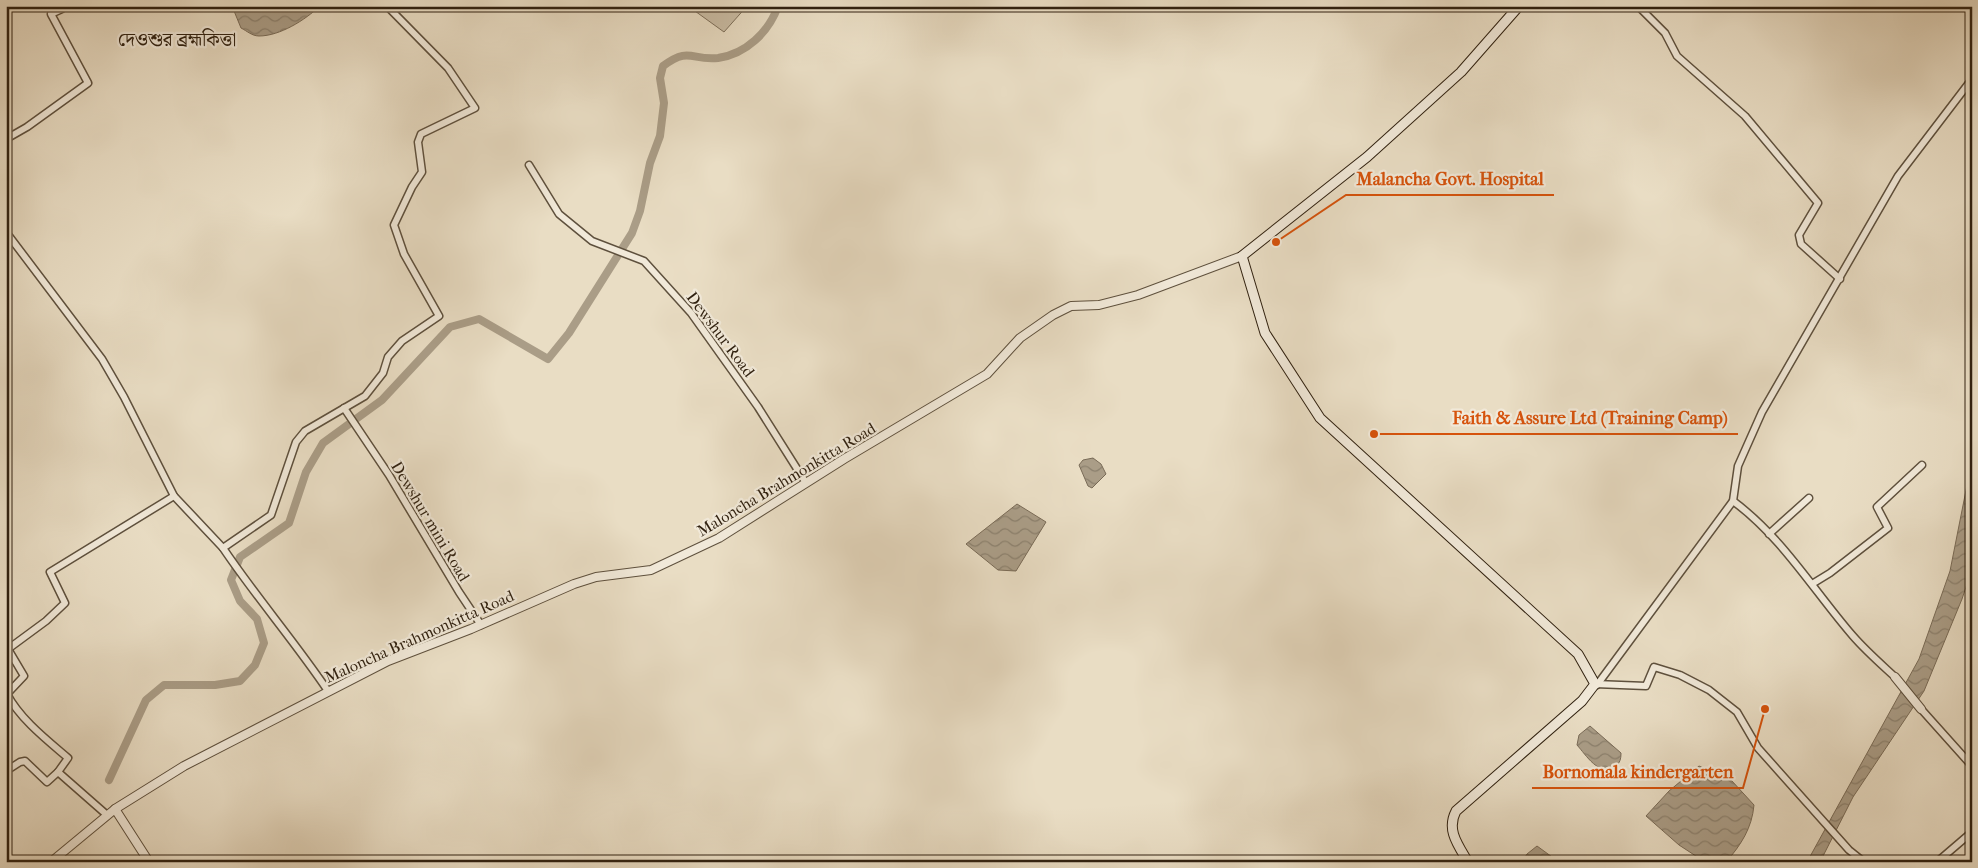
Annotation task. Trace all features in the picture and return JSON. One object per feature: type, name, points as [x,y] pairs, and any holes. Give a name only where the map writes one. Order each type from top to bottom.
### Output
[{"type":"main road","points":[[1468,862],[1451,830],[1452,818],[1456,811],[1582,701],[1596,684],[1578,654],[1320,418],[1264,333],[1242,256],[1367,157],[1461,72],[1519,6]]},
{"type":"street","points":[[6,139],[27,127],[88,83],[51,14],[62,9],[60,6]]},
{"type":"street","points":[[223,548],[272,515],[296,442],[305,431],[366,396],[383,373],[388,356],[402,341],[440,316],[404,254],[394,225],[412,186],[422,172],[418,142],[421,134],[475,108],[448,68],[388,6]]},
{"type":"street","points":[[1638,6],[1666,33],[1677,56],[1745,116],[1818,203],[1799,235],[1801,244],[1840,279]]},
{"type":"street","points":[[1596,684],[1733,501],[1738,466],[1762,412],[1898,176],[1972,79]]},
{"type":"street","name":"Dewshur Road","points":[[529,165],[560,214],[592,241],[644,261],[692,313],[758,407],[806,483]]},
{"type":"street","points":[[6,232],[102,359],[124,397],[174,496],[223,548],[251,589],[305,656],[328,691]]},
{"type":"street","name":"Maloncha Brahmonkitta Road","points":[[51,862],[114,809],[184,766],[388,661],[481,625],[574,584],[596,577],[651,570],[718,538],[987,374],[1020,338],[1053,315],[1072,306],[1099,305],[1138,295],[1242,256]]},
{"type":"street","name":"Dewshur mini Road","points":[[344,408],[389,475],[459,592],[481,625]]},
{"type":"street","points":[[1812,584],[1830,573],[1888,528],[1877,507],[1922,465]]},
{"type":"street","points":[[6,771],[25,761],[47,782],[58,772],[68,758],[43,737],[7,694],[24,676],[8,650],[46,621],[65,603],[50,572],[174,496]]},
{"type":"street","points":[[1769,534],[1809,498]]},
{"type":"street","points":[[1733,501],[1752,515],[1812,584],[1854,638],[1895,677],[1921,710],[1972,766]]},
{"type":"street","points":[[1596,684],[1646,686],[1654,667],[1680,675],[1710,690],[1737,712],[1758,748],[1849,850],[1864,862]]},
{"type":"street","points":[[58,772],[107,815]]},
{"type":"street","points":[[114,809],[149,862]]},
{"type":"street","points":[[1937,862],[1972,832]]},
{"type":"shaded area","points":[[688,6],[747,6],[724,32]]},
{"type":"water","points":[[232,6],[320,6],[307,17],[284,30],[256,36],[241,28]]},
{"type":"water","points":[[1093,458],[1101,464],[1106,474],[1092,488],[1088,486],[1079,465],[1083,460]]},
{"type":"water","points":[[1972,460],[1972,569],[1962,599],[1924,691],[1853,797],[1820,862],[1807,862],[1919,659],[1950,571]]},
{"type":"water","points":[[1017,504],[1046,522],[1016,571],[998,570],[966,544]]},
{"type":"water","points":[[1590,726],[1621,753],[1620,761],[1615,767],[1604,769],[1598,767],[1593,764],[1577,745],[1579,735]]},
{"type":"water","points":[[1699,766],[1732,781],[1754,805],[1751,821],[1745,836],[1726,862],[1705,862],[1679,845],[1646,816],[1669,791]]},
{"type":"water","points":[[1537,846],[1559,862],[1522,862],[1527,854]]},
{"type":"waterway","points":[[109,780],[146,700],[164,685],[215,685],[240,681],[255,665],[264,643],[257,619],[240,601],[231,580],[240,557],[289,523],[306,472],[323,443],[382,400],[450,327],[479,319],[548,359],[569,333],[632,233],[640,211],[650,163],[660,136],[664,103],[660,78],[663,66],[685,55],[718,58],[738,52],[747,47],[769,25],[778,6]]},
{"type":"place","name":"Malancha Govt. Hospital","points":[[1276,242]]},
{"type":"place","name":"Faith & Assure Ltd (Training Camp)","points":[[1374,434]]},
{"type":"place","name":"Bornomala kindergarten","points":[[1765,709]]},
{"type":"district","name":"দেওশুর ব্রহ্মকিত্তা","points":[[177,39]]}]
